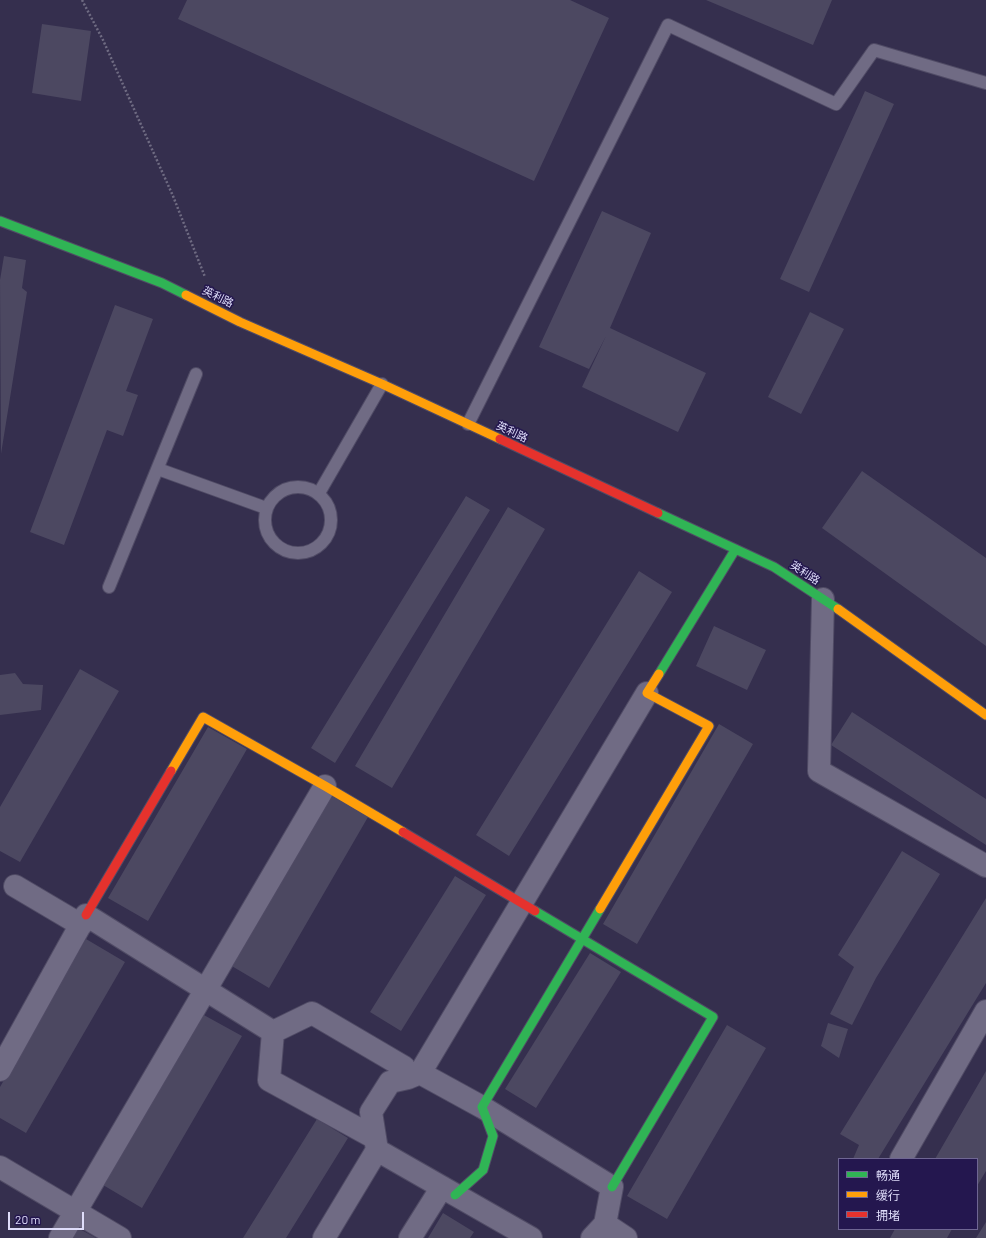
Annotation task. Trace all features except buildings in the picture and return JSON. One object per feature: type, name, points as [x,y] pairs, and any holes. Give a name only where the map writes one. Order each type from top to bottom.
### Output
[{"type":"street","name":"英利路","points":[[0,221],[162,283],[218,311],[382,384],[774,567],[823,599],[986,715]]},
{"type":"street","points":[[324,1238],[376,1144],[371,1112],[390,1082],[414,1075],[522,903],[647,693],[736,550]]},
{"type":"street","points":[[823,599],[820,772],[986,866]]},
{"type":"street","points":[[482,1107],[709,726],[647,693]]},
{"type":"street","points":[[0,1070],[84,920],[203,717],[325,786],[713,1017],[612,1187],[599,1231],[626,1238]]},
{"type":"street","points":[[60,1238],[325,786]]},
{"type":"street","points":[[15,886],[84,920],[206,990],[273,1032]]},
{"type":"street","points":[[902,1158],[986,1011]]},
{"type":"street","points":[[273,1032],[312,1013],[404,1067],[414,1075],[482,1107],[612,1187]]},
{"type":"street","points":[[273,1032],[269,1080],[376,1144],[449,1191],[531,1238]]},
{"type":"street","points":[[410,1238],[449,1191],[483,1170],[493,1136],[482,1107]]},
{"type":"street","points":[[0,1167],[120,1238]]},
{"type":"lane","points":[[468,424],[668,25],[836,104],[874,50],[986,83]]},
{"type":"lane","points":[[110,587],[196,374]]},
{"type":"lane","points":[[319,493],[382,384]]},
{"type":"lane","points":[[158,469],[266,508]]},
{"type":"lane","points":[[289,487],[304,487],[319,493],[328,504],[332,518],[329,532],[321,544],[308,552],[294,554],[280,549],[270,538],[264,524],[266,508],[275,495],[289,487]]},
{"type":"path","points":[[82,0],[103,40],[173,196],[218,311]]},
{"type":"traffic: fast","points":[[0,221],[162,283],[186,295]]},
{"type":"traffic: fast","points":[[658,513],[774,567],[838,609]]},
{"type":"traffic: fast","points":[[659,674],[735,550]]},
{"type":"traffic: fast","points":[[455,1195],[483,1170],[493,1136],[482,1107],[600,909]]},
{"type":"traffic: fast","points":[[535,911],[713,1017],[612,1187]]},
{"type":"traffic: slow","points":[[186,295],[240,322],[382,384],[500,439]]},
{"type":"traffic: slow","points":[[838,609],[986,715]]},
{"type":"traffic: slow","points":[[600,909],[709,726],[647,693],[659,674]]},
{"type":"traffic: slow","points":[[171,771],[203,717],[403,832]]},
{"type":"traffic: jam","points":[[500,439],[658,513]]},
{"type":"traffic: jam","points":[[86,915],[171,771]]},
{"type":"traffic: jam","points":[[403,832],[535,911]]}]
